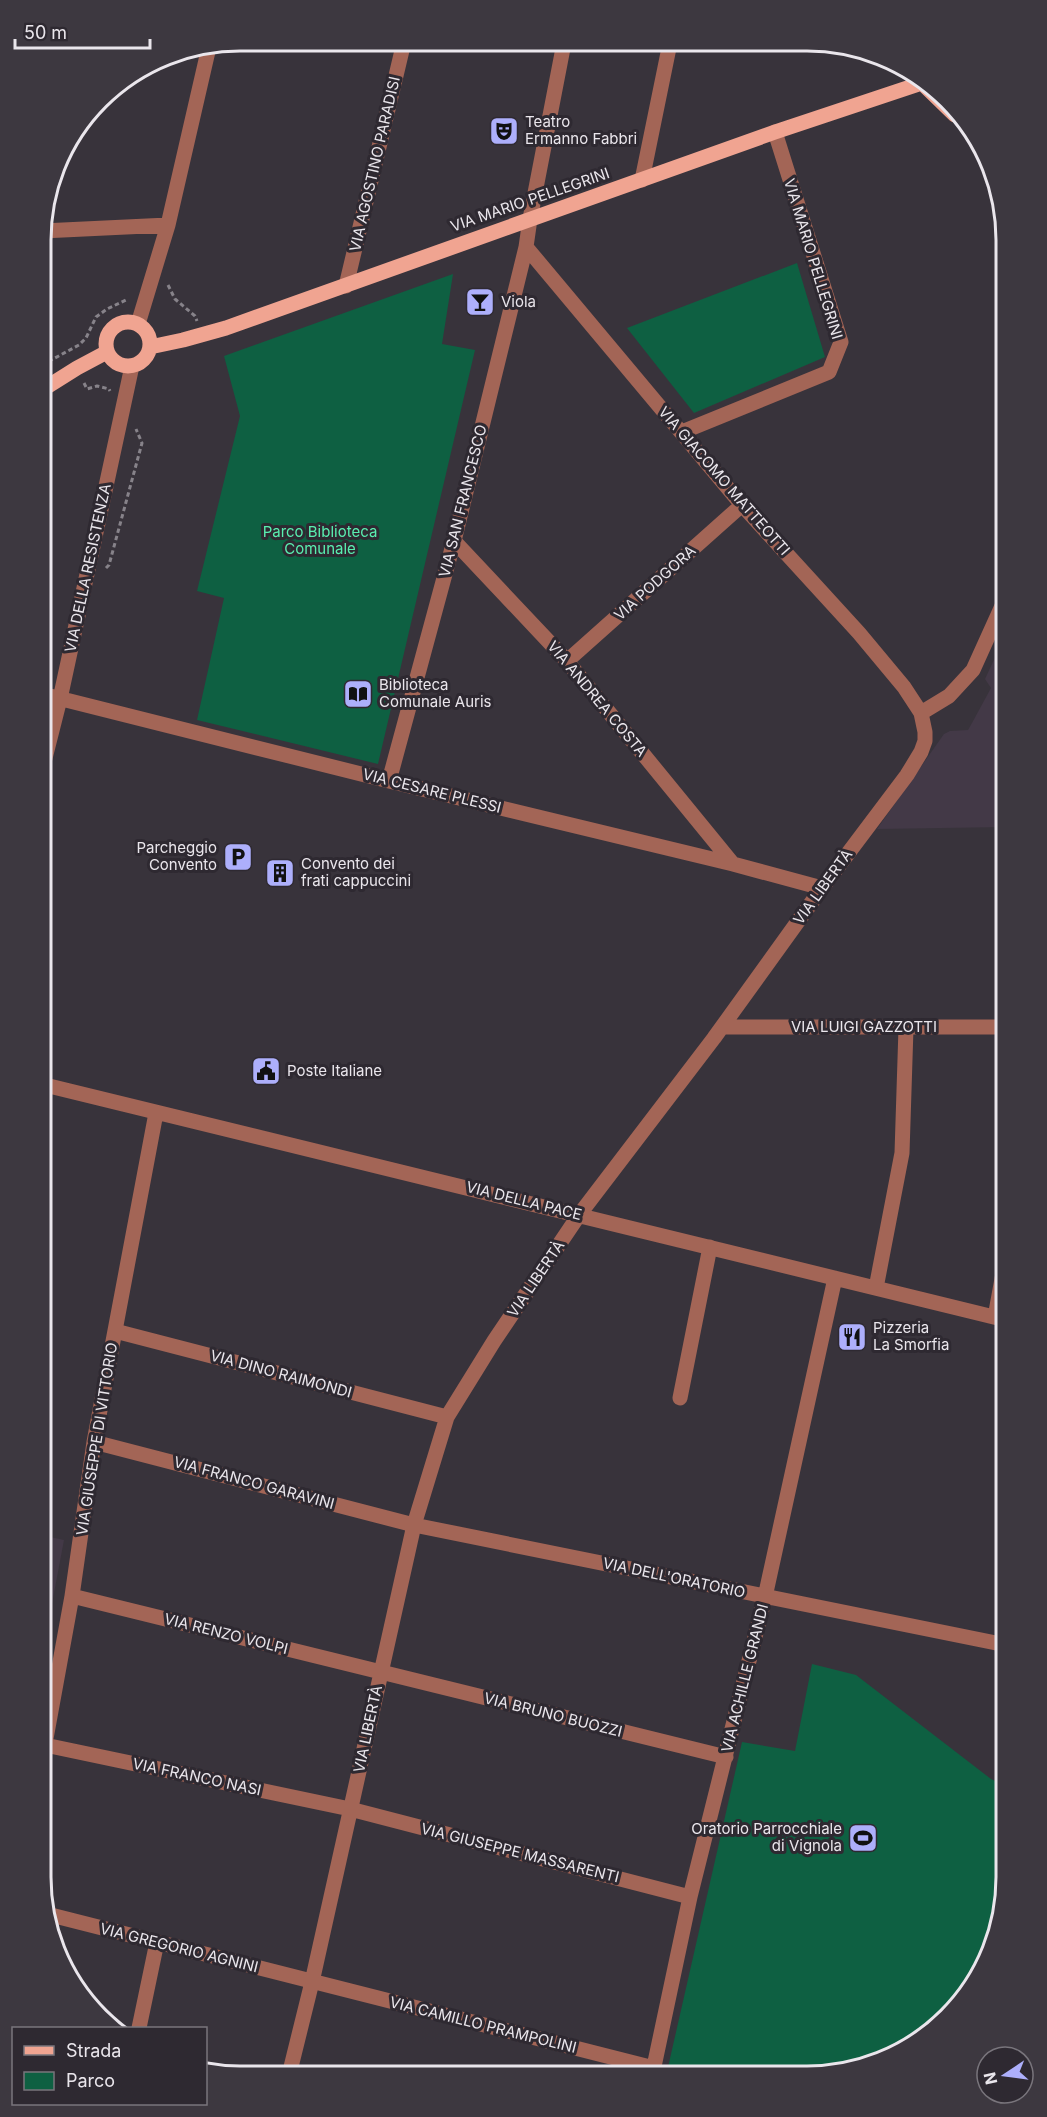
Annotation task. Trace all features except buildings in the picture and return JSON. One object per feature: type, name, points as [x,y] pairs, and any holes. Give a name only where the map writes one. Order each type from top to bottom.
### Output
[{"type":"main road","name":"VIA MARIO PELLEGRINI","points":[[150,347],[204,335],[914,84]]},
{"type":"main road","points":[[124,321],[138,324],[148,333],[150,347],[144,359],[132,366],[117,363],[107,352],[106,339],[112,327],[124,321]]},
{"type":"main road","points":[[51,384],[107,352]]},
{"type":"street","name":"VIA AGOSTINO PARADISI","points":[[346,286],[402,51]]},
{"type":"street","name":"VIA SAN FRANCESCO","points":[[389,781],[454,541],[526,248],[562,51]]},
{"type":"street","points":[[642,180],[668,51]]},
{"type":"street","points":[[138,324],[168,225],[207,54]]},
{"type":"street","name":"VIA MARIO PELLEGRINI","points":[[682,432],[829,372],[841,342],[775,132]]},
{"type":"street","points":[[51,231],[168,225]]},
{"type":"street","name":"VIA GIACOMO MATTEOTTI","points":[[526,248],[742,505],[866,642],[904,687],[921,713]]},
{"type":"street","name":"VIA DELLA RESISTENZA","points":[[51,734],[132,366]]},
{"type":"street","name":"VIA PODGORA","points":[[567,662],[742,505]]},
{"type":"street","name":"VIA ANDREA COSTA","points":[[454,541],[567,662],[734,864]]},
{"type":"street","points":[[921,713],[950,696],[973,670],[996,619]]},
{"type":"street","name":"VIA CESARE PLESSI","points":[[51,696],[734,864],[822,888]]},
{"type":"street","name":"VIA LIBERTÀ","points":[[291,2066],[414,1525],[447,1418],[494,1341],[579,1215],[722,1027],[915,763],[925,741],[921,713]]},
{"type":"street","name":"VIA LUIGI GAZZOTTI","points":[[722,1027],[996,1027]]},
{"type":"street","points":[[876,1288],[902,1153],[906,1028]]},
{"type":"street","name":"VIA DELLA PACE","points":[[51,1087],[996,1318]]},
{"type":"street","name":"VIA GIUSEPPE DI VITTORIO","points":[[51,1712],[72,1596],[94,1442],[156,1113]]},
{"type":"street","points":[[680,1398],[710,1247]]},
{"type":"street","name":"VIA ACHILLE GRANDI","points":[[654,2066],[690,1897],[765,1597],[835,1278]]},
{"type":"street","name":"VIA DINO RAIMONDI","points":[[114,1331],[447,1418]]},
{"type":"street","name":"VIA FRANCO GARAVINI","points":[[94,1442],[414,1525]]},
{"type":"street","name":"VIA DELL'ORATORIO","points":[[414,1525],[996,1643]]},
{"type":"street","name":"VIA RENZO VOLPI","points":[[72,1596],[380,1673]]},
{"type":"street","name":"VIA BRUNO BUOZZI","points":[[380,1673],[726,1757]]},
{"type":"street","name":"VIA FRANCO NASI","points":[[51,1746],[350,1809]]},
{"type":"street","name":"VIA GIUSEPPE MASSARENTI","points":[[350,1809],[690,1897]]},
{"type":"street","name":"VIA GREGORIO AGNINI","points":[[56,1916],[312,1982]]},
{"type":"street","points":[[139,2027],[157,1942]]},
{"type":"street","name":"VIA CAMILLO PRAMPOLINI","points":[[312,1982],[630,2066]]},
{"type":"path","points":[[167,285],[175,299],[195,316],[204,335]]},
{"type":"path","points":[[51,360],[79,345],[86,338],[96,317],[129,297]]},
{"type":"shaded area","points":[[996,655],[996,827],[877,829],[944,734],[950,731],[968,730],[991,688],[985,679]]},
{"type":"shaded area","points":[[51,1537],[64,1540],[51,1609]]},
{"type":"green space","points":[[797,263],[825,357],[694,413],[627,328]]},
{"type":"green space","name":"Parco Biblioteca Comunale","points":[[453,274],[442,344],[475,350],[378,764],[197,720],[224,598],[197,591],[240,416],[224,356]]},
{"type":"green space","name":"Oratorio Parrocchiale di Vignola","points":[[812,1664],[856,1675],[996,1781],[996,1889],[990,1926],[982,1949],[971,1972],[941,2011],[922,2027],[891,2047],[868,2056],[832,2064],[807,2066],[668,2066],[742,1742],[795,1751]]},
{"type":"place","name":"Teatro Ermanno Fabbri","points":[[504,131]]},
{"type":"place","name":"Viola","points":[[480,302]]},
{"type":"place","name":"Biblioteca Comunale Auris","points":[[358,694]]},
{"type":"place","name":"Parcheggio Convento","points":[[238,857]]},
{"type":"place","name":"Convento dei frati cappuccini","points":[[280,873]]},
{"type":"place","name":"Poste Italiane","points":[[266,1071]]},
{"type":"place","name":"Pizzeria La Smorfia","points":[[852,1337]]},
{"type":"place","name":"Oratorio Parrocchiale di Vignola","points":[[863,1838]]}]
